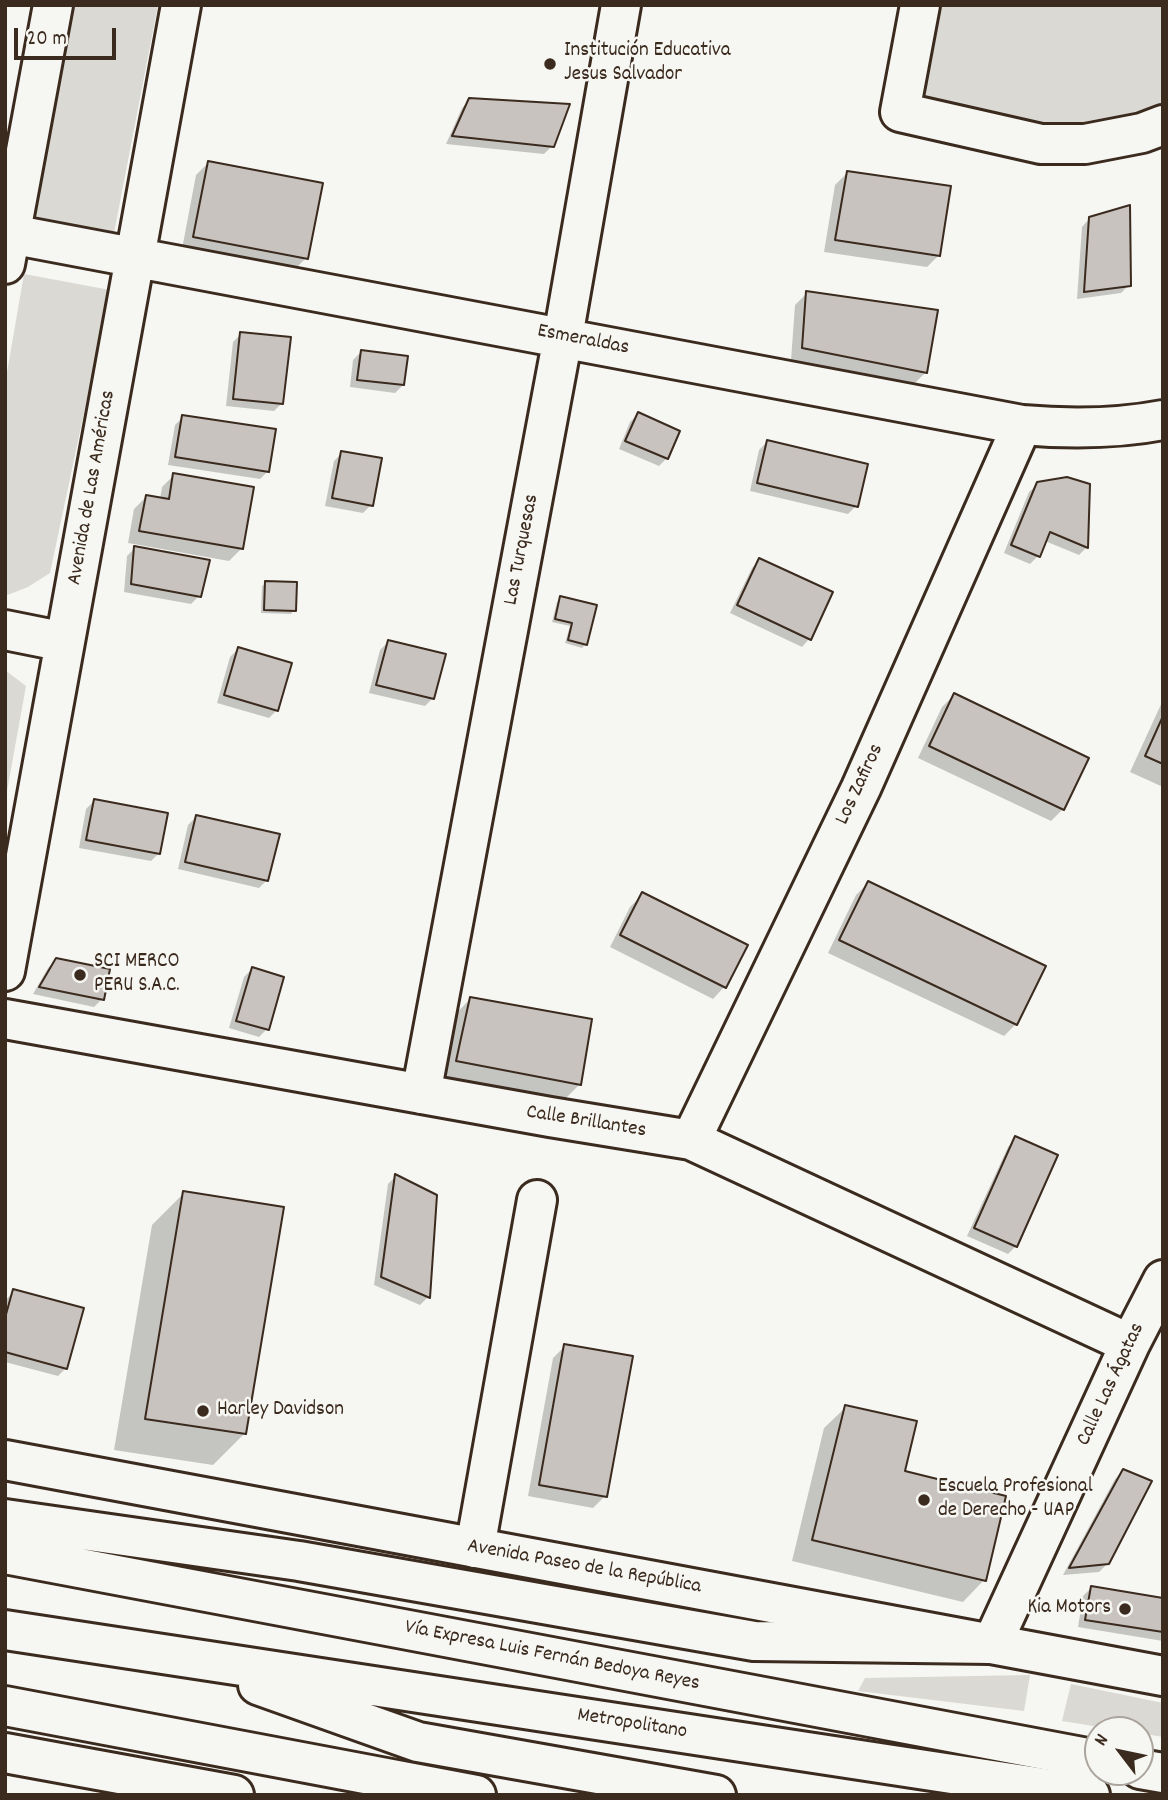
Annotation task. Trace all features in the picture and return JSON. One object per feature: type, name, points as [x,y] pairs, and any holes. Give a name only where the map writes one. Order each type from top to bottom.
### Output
[{"type":"main road","points":[[7,244],[53,5]]},
{"type":"main road","name":"Avenida de Las Américas","points":[[5,971],[181,5]]},
{"type":"main road","name":"Las Turquesas","points":[[421,1094],[563,337],[621,5]]},
{"type":"main road","points":[[920,5],[900,112],[1041,144],[1085,144],[1142,134],[1163,125]]},
{"type":"main road","name":"Esmeraldas","points":[[7,244],[135,256],[1022,425],[1071,429],[1163,420]]},
{"type":"main road","name":"Los Zafiros","points":[[691,1140],[861,788],[1022,425]]},
{"type":"main road","points":[[5,631],[65,642]]},
{"type":"main road","name":"Calle Brillantes","points":[[5,1019],[691,1140],[1130,1344]]},
{"type":"main road","points":[[475,1548],[537,1200]]},
{"type":"main road","name":"Calle Las Ágatas","points":[[992,1644],[1130,1344],[1163,1280]]},
{"type":"main road","name":"Avenida Paseo de la República","points":[[5,1460],[1163,1676]]},
{"type":"main road","points":[[5,1520],[299,1561],[754,1641],[992,1644]]},
{"type":"main road","name":"Vía Expresa Luis Fernán Bedoya Reyes","points":[[5,1554],[1084,1757]]},
{"type":"main road","name":"Metropolitano","points":[[5,1630],[1090,1795]]},
{"type":"main road","name":"Metropolitano","points":[[173,1655],[418,1742],[716,1795]]},
{"type":"main road","points":[[5,1706],[476,1795]]},
{"type":"main road","points":[[5,1754],[234,1795]]},
{"type":"shaded area","points":[[70,5],[158,5],[114,233],[32,217]]},
{"type":"shaded area","points":[[936,5],[1163,5],[1163,103],[1141,111],[1051,128],[917,102]]},
{"type":"shaded area","points":[[24,274],[110,290],[50,573],[28,587],[5,596],[5,384]]},
{"type":"shaded area","points":[[5,670],[26,686],[5,802]]},
{"type":"shaded area","points":[[1030,1675],[1024,1711],[858,1691],[865,1678]]},
{"type":"shaded area","points":[[1071,1684],[1163,1703],[1163,1737],[1154,1735],[1154,1716],[1084,1716],[1084,1724],[1062,1721]]},
{"type":"building","points":[[469,98],[570,104],[554,147],[452,136]]},
{"type":"building","points":[[208,161],[323,183],[308,259],[193,237]]},
{"type":"building","points":[[847,171],[951,186],[940,256],[835,240]]},
{"type":"building","points":[[1130,205],[1131,286],[1084,292],[1089,217]]},
{"type":"building","points":[[806,291],[938,310],[927,373],[802,348]]},
{"type":"building","points":[[240,332],[291,337],[283,404],[233,399]]},
{"type":"building","points":[[361,350],[408,356],[404,385],[357,380]]},
{"type":"building","points":[[638,412],[680,431],[668,459],[625,441]]},
{"type":"building","points":[[182,415],[276,429],[269,472],[175,457]]},
{"type":"building","points":[[767,440],[868,464],[858,507],[757,483]]},
{"type":"building","points":[[341,451],[382,458],[373,506],[332,498]]},
{"type":"building","points":[[173,473],[254,487],[243,549],[139,531],[146,495],[169,499]]},
{"type":"building","points":[[1067,477],[1090,484],[1088,548],[1050,532],[1040,557],[1011,545],[1037,482]]},
{"type":"building","points":[[134,546],[210,560],[201,597],[131,584]]},
{"type":"building","points":[[759,558],[833,592],[811,640],[737,605]]},
{"type":"building","points":[[265,581],[297,582],[296,611],[264,610]]},
{"type":"building","points":[[560,596],[597,605],[587,645],[568,640],[572,623],[555,619]]},
{"type":"building","points":[[388,640],[446,654],[434,699],[376,685]]},
{"type":"building","points":[[238,647],[292,663],[278,711],[224,695]]},
{"type":"building","points":[[954,693],[1089,758],[1064,810],[929,746]]},
{"type":"building","points":[[1163,716],[1163,764],[1145,756]]},
{"type":"building","points":[[94,799],[168,813],[160,854],[86,840]]},
{"type":"building","points":[[196,815],[280,834],[268,881],[185,862]]},
{"type":"building","points":[[868,881],[1046,966],[1017,1025],[839,940]]},
{"type":"building","points":[[642,892],[748,945],[726,988],[620,935]]},
{"type":"building","points":[[56,958],[110,969],[104,1000],[39,987]]},
{"type":"building","points":[[252,967],[284,977],[269,1030],[236,1021]]},
{"type":"building","points":[[470,997],[592,1019],[581,1085],[456,1061]]},
{"type":"building","points":[[1015,1136],[1058,1155],[1017,1247],[974,1228]]},
{"type":"building","points":[[395,1174],[437,1195],[430,1298],[381,1277]]},
{"type":"building","points":[[183,1191],[284,1207],[246,1434],[145,1419]]},
{"type":"building","points":[[13,1289],[84,1308],[67,1369],[5,1352],[5,1318]]},
{"type":"building","points":[[564,1344],[633,1356],[607,1497],[539,1485]]},
{"type":"building","points":[[845,1405],[917,1421],[905,1471],[1006,1496],[986,1581],[812,1540]]},
{"type":"building","points":[[1123,1469],[1152,1481],[1109,1564],[1069,1568]]},
{"type":"building","name":"Kia Motors","points":[[1091,1586],[1163,1598],[1163,1632],[1085,1620]]},
{"type":"place","name":"Institución Educativa Jesus Salvador","points":[[550,64]]},
{"type":"place","name":"SCI MERCO PERU S.A.C.","points":[[80,975]]},
{"type":"place","name":"Harley Davidson","points":[[203,1411]]},
{"type":"place","name":"Escuela Profesional de Derecho - UAP","points":[[924,1500]]},
{"type":"place","name":"Kia Motors","points":[[1125,1609]]}]
